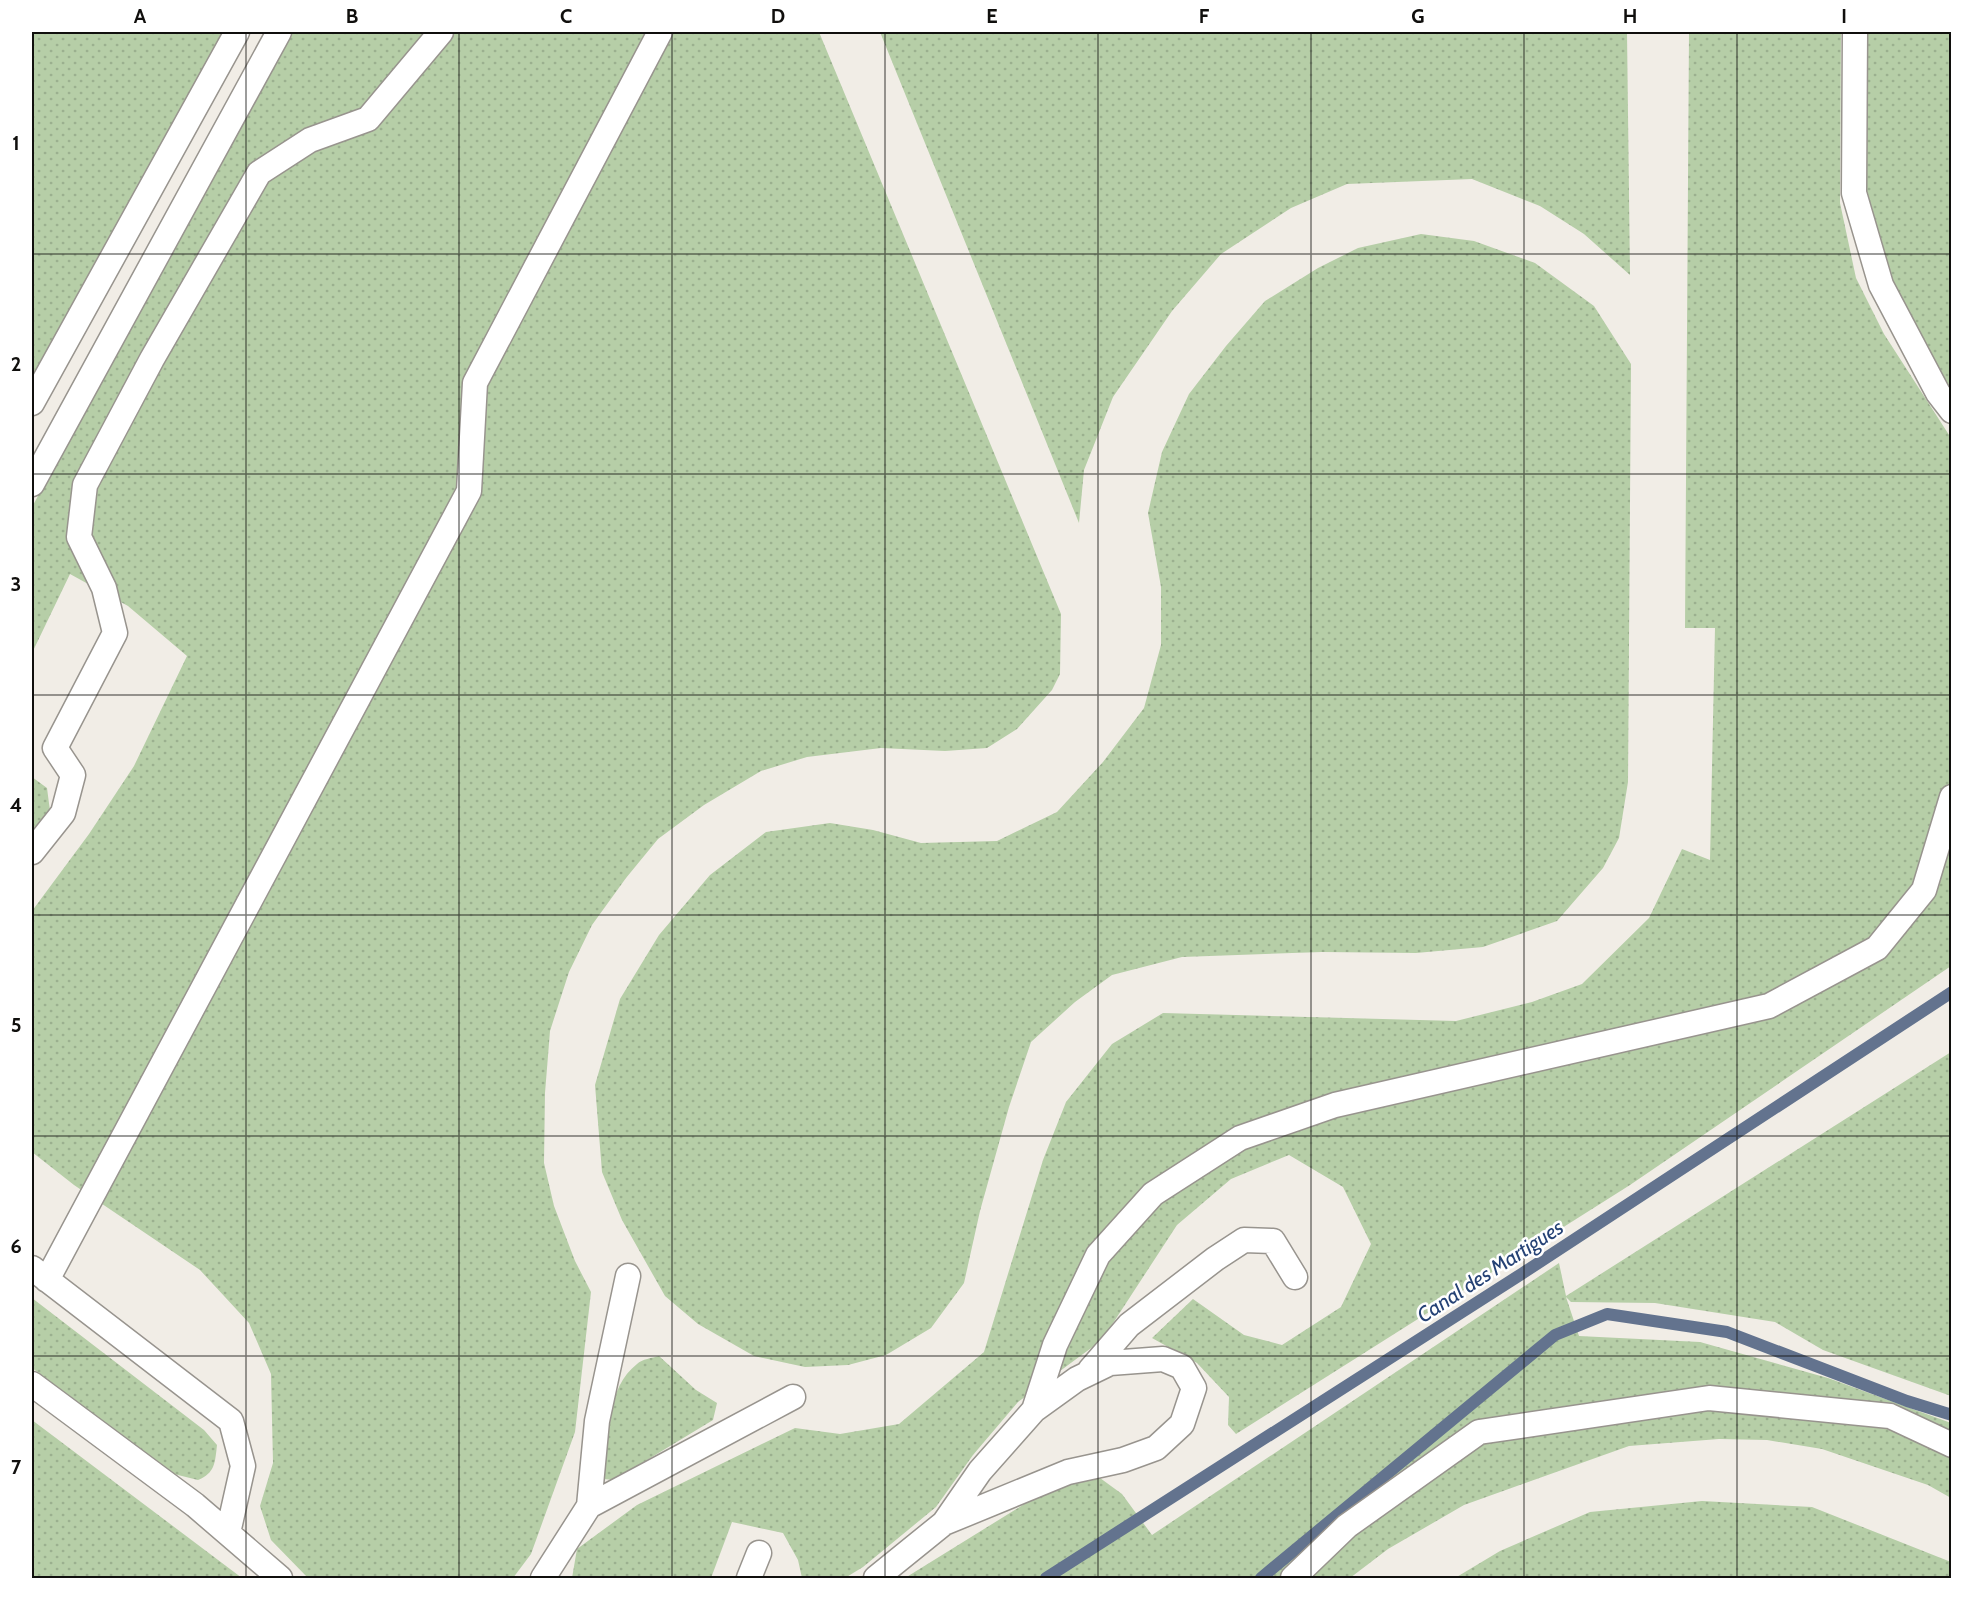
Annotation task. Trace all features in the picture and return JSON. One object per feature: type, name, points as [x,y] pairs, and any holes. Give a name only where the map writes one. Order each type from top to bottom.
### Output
[{"type":"lane","points":[[32,403],[237,32]]},
{"type":"lane","points":[[32,483],[279,32]]},
{"type":"lane","points":[[32,852],[63,813],[73,775],[55,748],[115,633],[104,588],[79,537],[85,484],[152,359],[259,173],[310,140],[368,119],[441,32]]},
{"type":"lane","points":[[228,1533],[243,1466],[231,1421],[39,1274],[469,490],[475,383],[660,32]]},
{"type":"lane","points":[[1855,32],[1854,193],[1881,285],[1938,393],[1952,411]]},
{"type":"lane","points":[[1034,1410],[1055,1345],[1098,1256],[1154,1194],[1240,1138],[1335,1105],[1769,1006],[1877,948],[1924,890],[1952,798]]},
{"type":"lane","points":[[1086,1375],[1129,1325],[1215,1259],[1244,1240],[1273,1241],[1295,1277]]},
{"type":"lane","points":[[543,1578],[589,1506],[597,1421],[628,1276]]},
{"type":"lane","points":[[876,1578],[944,1523],[980,1471],[1034,1410],[1086,1375],[1110,1363],[1163,1359],[1182,1366],[1194,1389],[1182,1424],[1156,1448],[1124,1460],[1068,1472],[944,1523]]},
{"type":"lane","points":[[32,1384],[228,1533],[280,1578]]},
{"type":"lane","points":[[589,1506],[793,1397]]},
{"type":"lane","points":[[1293,1578],[1347,1526],[1479,1432],[1709,1398],[1890,1416],[1952,1445]]},
{"type":"lane","points":[[748,1578],[759,1553]]},
{"type":"green space","points":[[32,32],[226,32],[32,381]]},
{"type":"green space","points":[[291,32],[819,32],[1061,614],[1060,674],[1052,690],[1017,729],[987,748],[945,751],[881,748],[807,757],[761,771],[704,805],[658,839],[592,925],[569,972],[550,1031],[545,1093],[544,1163],[554,1206],[575,1261],[591,1292],[575,1432],[531,1554],[513,1578],[308,1578],[271,1540],[260,1506],[273,1463],[271,1374],[249,1323],[200,1270],[74,1185],[32,1152],[32,911],[89,834],[134,766],[187,656],[128,606],[70,574],[32,653],[32,507]]},
{"type":"green space","points":[[880,32],[1627,32],[1630,275],[1584,234],[1540,206],[1472,179],[1347,184],[1291,208],[1221,254],[1172,311],[1113,397],[1084,470],[1079,523]]},
{"type":"green space","points":[[1689,32],[1841,32],[1840,203],[1856,278],[1884,334],[1951,438],[1951,966],[1630,1185],[1236,1434],[1228,1425],[1229,1397],[1197,1363],[1152,1338],[1193,1299],[1244,1335],[1282,1345],[1341,1307],[1371,1244],[1343,1187],[1289,1155],[1231,1179],[1177,1225],[1102,1340],[1018,1402],[973,1455],[936,1507],[863,1567],[845,1578],[802,1578],[798,1560],[783,1533],[732,1522],[711,1578],[572,1578],[577,1549],[637,1505],[795,1428],[840,1434],[899,1424],[984,1352],[1043,1160],[1066,1102],[1112,1044],[1163,1013],[1456,1021],[1532,1002],[1582,984],[1649,918],[1682,849],[1710,860],[1715,628],[1685,628]]},
{"type":"green space","points":[[1866,32],[1951,32],[1951,398],[1894,294],[1866,191]]},
{"type":"green space","points":[[1421,234],[1474,241],[1535,263],[1594,306],[1631,364],[1628,782],[1619,838],[1603,868],[1557,921],[1483,947],[1416,953],[1322,952],[1182,957],[1112,975],[1075,1002],[1031,1042],[1009,1107],[980,1211],[964,1283],[931,1328],[886,1355],[848,1365],[805,1367],[754,1356],[698,1324],[665,1296],[622,1220],[602,1172],[595,1085],[620,999],[659,935],[710,875],[766,832],[830,823],[873,830],[921,843],[997,841],[1057,812],[1103,762],[1144,708],[1161,645],[1161,587],[1148,513],[1162,452],[1189,394],[1265,301],[1318,268],[1358,248]]},
{"type":"green space","points":[[32,777],[47,788],[50,811],[32,835]]},
{"type":"green space","points":[[1951,1052],[1951,1396],[1823,1350],[1775,1322],[1655,1303],[1571,1302],[1566,1297],[1579,1336],[1700,1342],[1828,1378],[1951,1423],[1951,1498],[1928,1485],[1822,1449],[1767,1440],[1719,1439],[1629,1446],[1464,1505],[1388,1549],[1350,1578],[905,1578],[1047,1490],[1100,1478],[1122,1494],[1152,1535],[1559,1263],[1566,1296]]},
{"type":"green space","points":[[32,1298],[204,1430],[217,1445],[215,1462],[211,1471],[198,1480],[174,1474],[32,1368]]},
{"type":"green space","points":[[659,1356],[696,1390],[717,1403],[713,1420],[614,1480],[603,1479],[601,1473],[607,1429],[614,1399],[627,1374],[639,1362]]},
{"type":"green space","points":[[32,1420],[242,1578],[32,1578]]},
{"type":"green space","points":[[1702,1501],[1812,1507],[1951,1562],[1951,1578],[1455,1578],[1500,1551],[1590,1512]]},
{"type":"waterway","name":"Canal des Martigues","points":[[1046,1578],[1523,1273],[1952,992]]},
{"type":"waterway","points":[[1261,1578],[1555,1335],[1607,1314],[1727,1332],[1907,1401],[1952,1415]]}]
